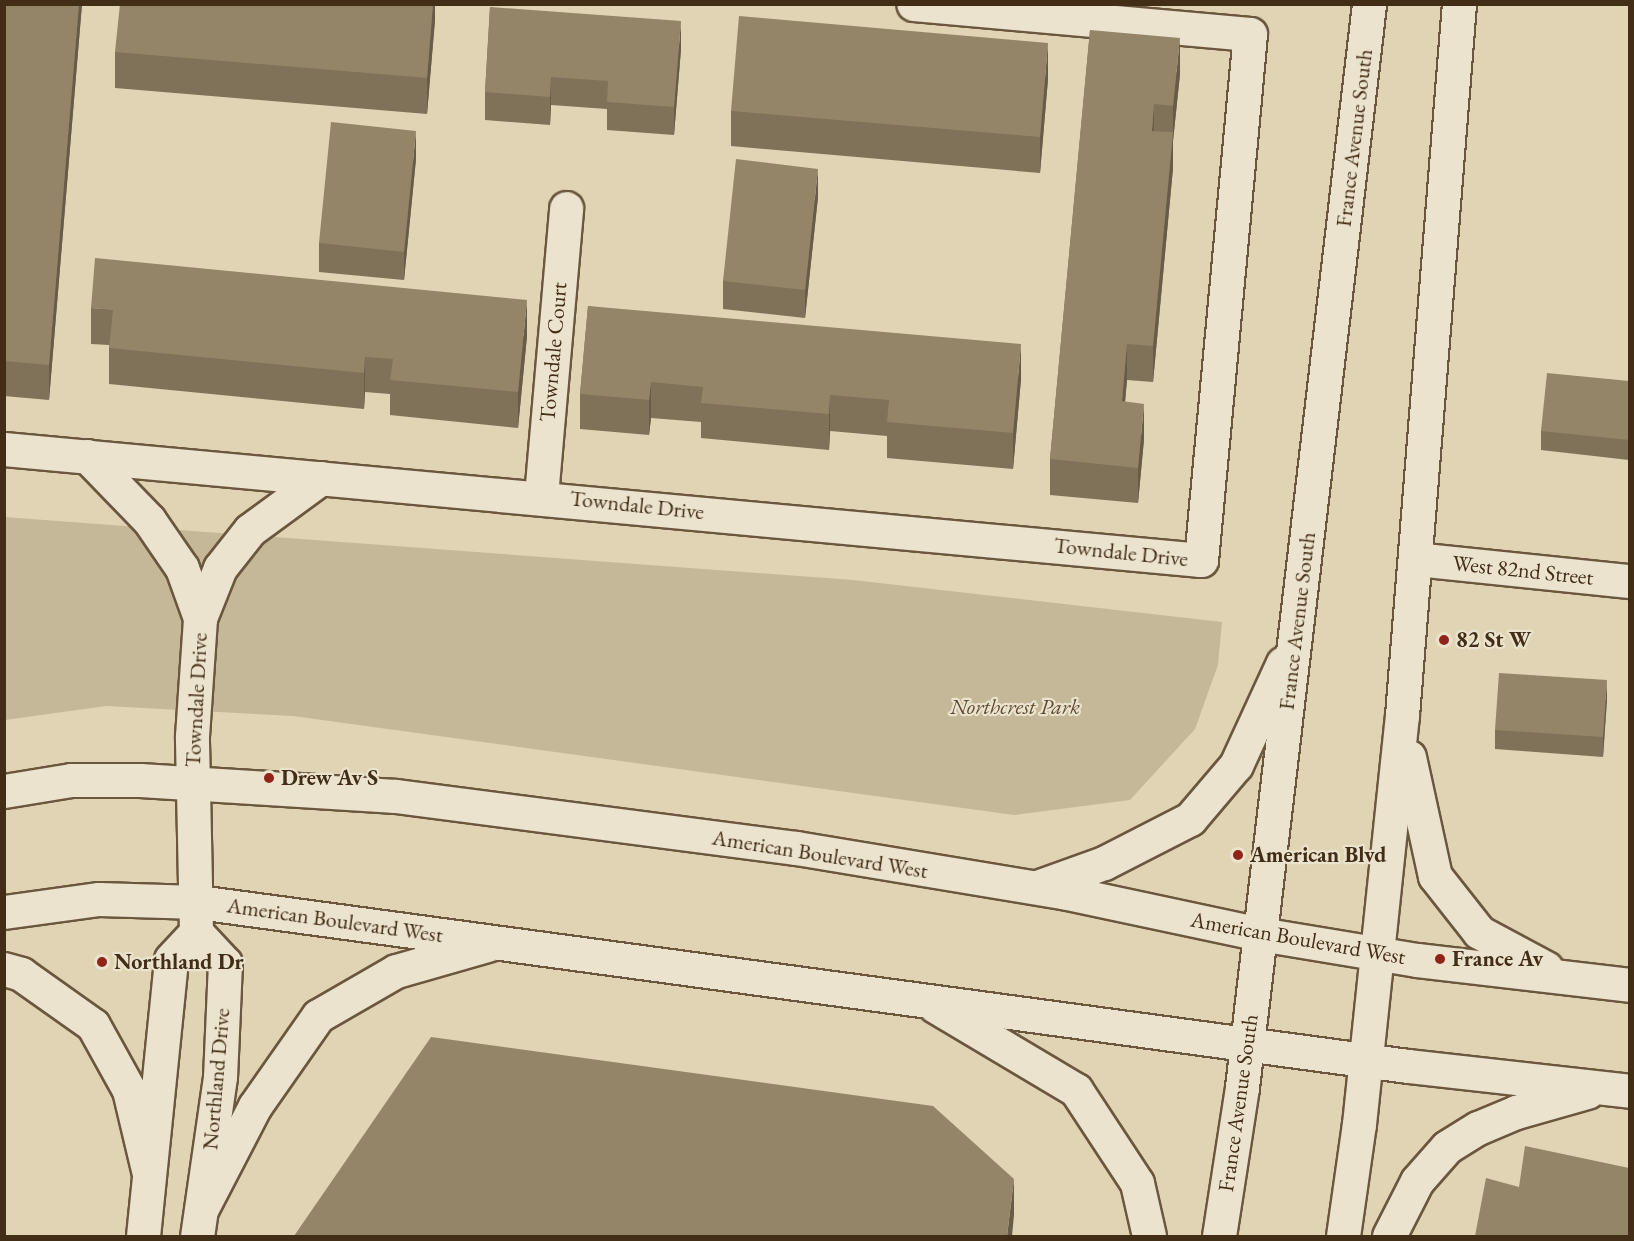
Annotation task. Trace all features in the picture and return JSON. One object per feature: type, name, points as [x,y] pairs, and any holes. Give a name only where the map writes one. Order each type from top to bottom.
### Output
[{"type":"main road","name":"Towndale Drive","points":[[4,449],[541,496],[1201,560],[1250,34],[913,4]]},
{"type":"main road","name":"France Avenue South","points":[[1219,1236],[1247,1042],[1369,4]]},
{"type":"main road","points":[[1343,1236],[1365,1060],[1402,715],[1459,4]]},
{"type":"main road","name":"Towndale Court","points":[[541,496],[566,208]]},
{"type":"main road","name":"Towndale Drive","points":[[87,456],[162,539],[182,568],[200,618]]},
{"type":"main road","name":"Towndale Drive","points":[[192,781],[200,618],[220,568],[250,530],[321,477]]},
{"type":"main road","name":"West 82nd Street","points":[[1416,559],[1629,581]]},
{"type":"main road","points":[[1035,887],[1104,863],[1190,819],[1236,765],[1295,637]]},
{"type":"main road","points":[[1402,715],[1416,799],[1435,876],[1479,932],[1561,976]]},
{"type":"main road","name":"American Boulevard West","points":[[4,791],[71,780],[192,781],[396,796],[796,848],[1035,887],[1260,934],[1375,952],[1629,985]]},
{"type":"main road","points":[[143,1236],[171,959],[197,917],[192,781]]},
{"type":"main road","name":"American Boulevard West","points":[[4,912],[99,899],[197,917],[498,942],[924,998],[1365,1060],[1616,1090]]},
{"type":"main road","name":"Northland Drive","points":[[197,917],[225,963],[220,1077],[199,1223]]},
{"type":"main road","points":[[199,1223],[255,1106],[318,1016],[396,971],[498,942]]},
{"type":"main road","points":[[4,969],[16,971],[93,1025],[129,1090],[149,1174]]},
{"type":"main road","points":[[924,998],[1076,1090],[1137,1183],[1149,1236]]},
{"type":"main road","points":[[1389,1236],[1417,1181],[1447,1147],[1478,1128],[1516,1112],[1616,1090]]},
{"type":"green space","name":"Northcrest Park","points":[[4,517],[853,580],[1222,622],[1218,665],[1195,729],[1130,800],[1014,815],[293,716],[106,706],[5,720]]},
{"type":"building","points":[[4,4],[79,4],[49,365],[4,361]]},
{"type":"building","points":[[120,4],[433,4],[427,78],[115,52]]},
{"type":"building","points":[[490,7],[681,21],[674,107],[607,102],[608,81],[551,77],[550,97],[485,92]]},
{"type":"building","points":[[739,16],[1048,43],[1040,137],[731,111]]},
{"type":"building","points":[[1090,30],[1180,38],[1173,106],[1154,104],[1152,131],[1173,132],[1153,346],[1127,344],[1122,401],[1144,404],[1138,468],[1050,459]]},
{"type":"building","points":[[331,122],[416,131],[404,252],[319,243]]},
{"type":"building","points":[[736,159],[818,169],[805,290],[723,281]]},
{"type":"building","points":[[95,258],[527,300],[518,392],[390,380],[393,359],[365,357],[364,373],[109,348],[113,310],[91,308]]},
{"type":"building","points":[[588,306],[1021,344],[1013,433],[887,422],[889,400],[830,395],[829,414],[701,403],[703,387],[651,382],[649,400],[580,394]]},
{"type":"building","points":[[1547,373],[1629,381],[1629,440],[1541,431]]},
{"type":"building","points":[[1499,673],[1607,680],[1603,737],[1495,730]]},
{"type":"building","points":[[431,1037],[933,1106],[1014,1179],[1007,1236],[294,1236]]},
{"type":"building","points":[[1525,1146],[1629,1168],[1629,1236],[1475,1236],[1486,1178],[1519,1187]]},
{"type":"place","name":"82 St W","points":[[1444,640]]},
{"type":"place","name":"Drew Av S","points":[[269,778]]},
{"type":"place","name":"American Blvd","points":[[1238,855]]},
{"type":"place","name":"France Av","points":[[1440,959]]},
{"type":"place","name":"Northland Dr","points":[[102,962]]}]
